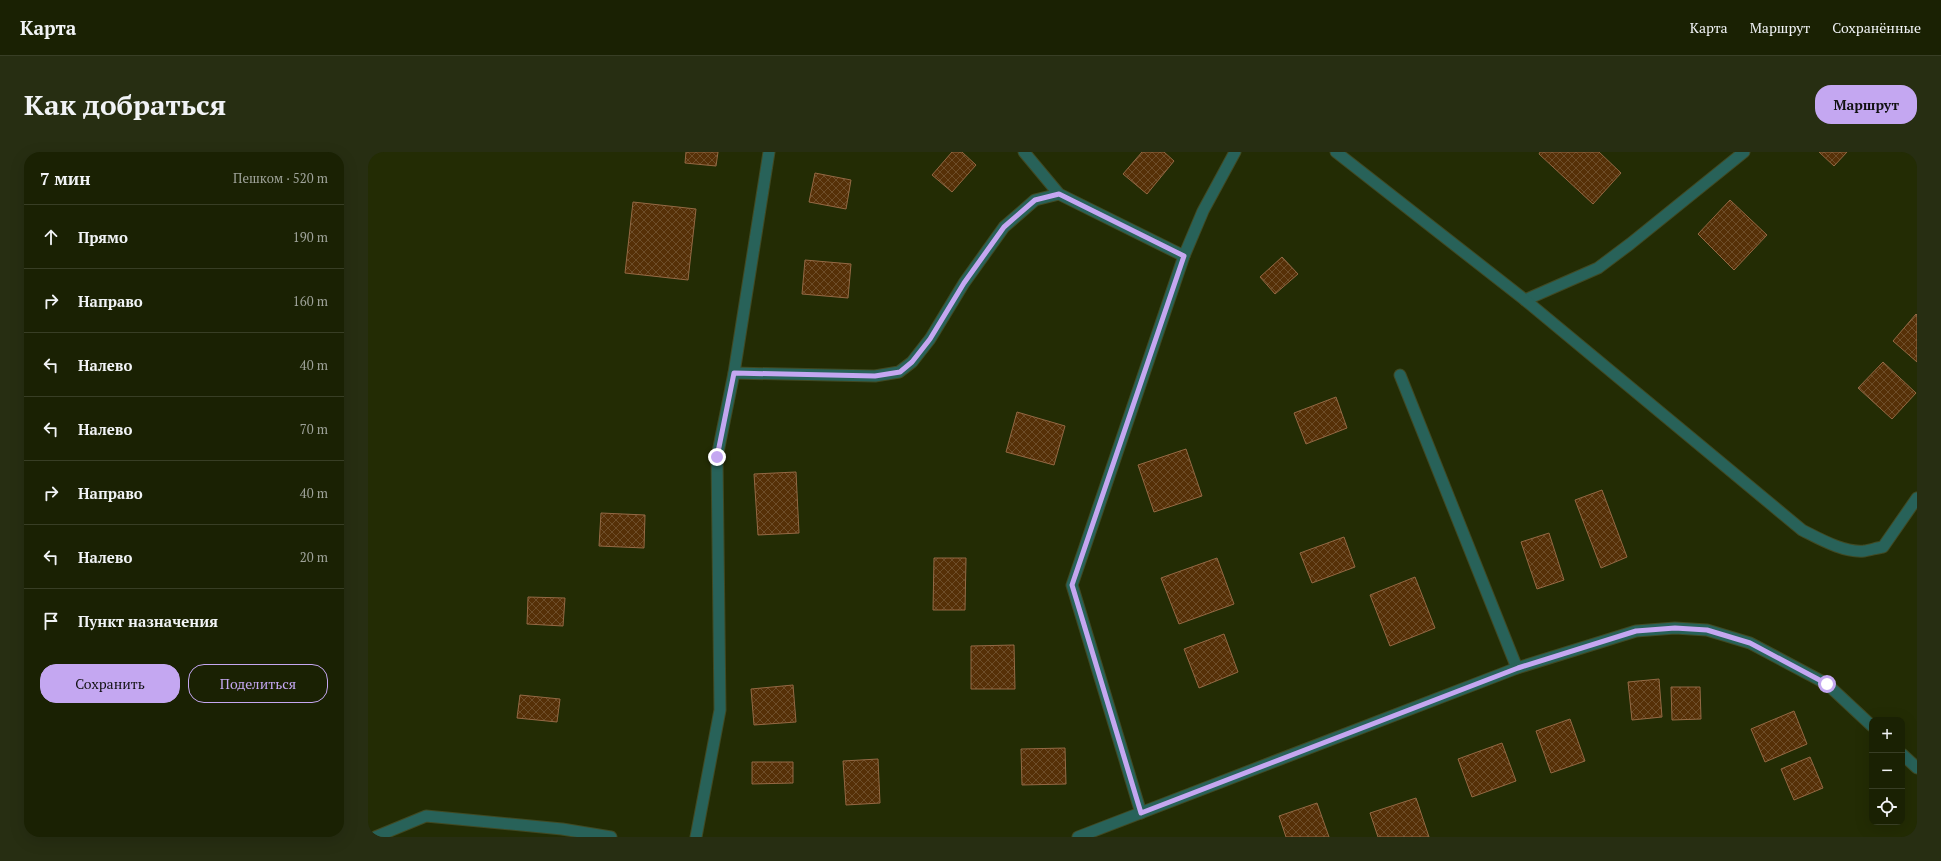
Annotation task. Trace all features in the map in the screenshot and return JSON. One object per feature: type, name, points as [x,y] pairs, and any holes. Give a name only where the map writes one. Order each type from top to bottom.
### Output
[{"type":"street","points":[[696,837],[720,710],[717,457],[734,373],[769,152]]},
{"type":"street","points":[[1024,152],[1059,194],[1184,256]]},
{"type":"street","points":[[1141,813],[1072,585],[1184,256],[1202,211],[1235,152]]},
{"type":"street","points":[[1336,152],[1525,300],[1802,530],[1829,543],[1849,549],[1863,551],[1883,547],[1917,498]]},
{"type":"street","points":[[1525,300],[1598,268],[1744,152]]},
{"type":"street","points":[[734,373],[875,376],[900,372],[912,362],[930,339],[964,283],[1004,227],[1035,200],[1059,194]]},
{"type":"street","points":[[1400,375],[1518,668]]},
{"type":"street","points":[[1078,837],[1518,668],[1636,631],[1675,628],[1707,630],[1750,643],[1827,684],[1869,723]]},
{"type":"street","points":[[1905,757],[1917,768]]},
{"type":"street","points":[[375,837],[426,816],[562,829],[611,837]]},
{"type":"building","points":[[686,152],[718,152],[716,166],[685,163]]},
{"type":"building","points":[[952,152],[962,152],[976,165],[952,192],[932,175]]},
{"type":"building","points":[[1142,152],[1164,152],[1174,161],[1147,194],[1123,174]]},
{"type":"building","points":[[1540,152],[1599,152],[1621,173],[1593,204],[1539,154]]},
{"type":"building","points":[[1819,152],[1847,152],[1834,166]]},
{"type":"building","points":[[815,173],[851,180],[846,209],[809,202]]},
{"type":"building","points":[[1730,200],[1767,235],[1734,270],[1698,234]]},
{"type":"building","points":[[633,202],[696,209],[688,280],[625,273]]},
{"type":"building","points":[[1282,257],[1298,274],[1275,294],[1260,277]]},
{"type":"building","points":[[805,260],[851,264],[848,298],[802,294]]},
{"type":"building","points":[[1916,314],[1917,315],[1917,362],[1893,341]]},
{"type":"building","points":[[1883,362],[1916,393],[1892,419],[1858,388]]},
{"type":"building","points":[[1336,397],[1347,428],[1306,444],[1294,413]]},
{"type":"building","points":[[1017,412],[1065,426],[1054,465],[1006,452]]},
{"type":"building","points":[[1186,449],[1202,496],[1154,512],[1138,465]]},
{"type":"building","points":[[796,472],[799,533],[758,535],[754,474]]},
{"type":"building","points":[[1602,490],[1627,557],[1601,568],[1575,500]]},
{"type":"building","points":[[601,513],[645,515],[644,548],[599,546]]},
{"type":"building","points":[[1549,533],[1564,580],[1537,589],[1521,542]]},
{"type":"building","points":[[1344,537],[1355,567],[1312,583],[1300,553]]},
{"type":"building","points":[[934,558],[966,558],[965,610],[933,610]]},
{"type":"building","points":[[1217,558],[1234,604],[1179,624],[1161,578]]},
{"type":"building","points":[[1415,577],[1435,628],[1390,646],[1370,595]]},
{"type":"building","points":[[528,597],[565,598],[563,626],[527,624]]},
{"type":"building","points":[[1224,634],[1238,672],[1199,688],[1184,649]]},
{"type":"building","points":[[1014,645],[1015,689],[971,689],[971,646]]},
{"type":"building","points":[[1659,679],[1662,717],[1632,720],[1628,682]]},
{"type":"building","points":[[793,685],[796,722],[754,725],[751,689]]},
{"type":"building","points":[[1671,687],[1700,687],[1701,719],[1672,720]]},
{"type":"building","points":[[520,695],[560,699],[557,722],[517,718]]},
{"type":"building","points":[[1794,711],[1807,744],[1765,762],[1751,729]]},
{"type":"building","points":[[1570,719],[1585,761],[1551,773],[1536,731]]},
{"type":"building","points":[[1502,743],[1516,781],[1472,797],[1458,759]]},
{"type":"building","points":[[1065,748],[1066,784],[1022,785],[1021,749]]},
{"type":"building","points":[[1810,757],[1823,788],[1794,800],[1781,769]]},
{"type":"building","points":[[878,759],[880,803],[846,805],[843,761]]},
{"type":"building","points":[[752,762],[793,762],[793,783],[752,784]]},
{"type":"building","points":[[1416,798],[1429,837],[1378,837],[1370,813]]},
{"type":"building","points":[[1317,803],[1329,837],[1286,837],[1279,816]]},
{"type":"route","points":[[717,457],[734,373],[875,376],[900,372],[912,362],[930,339],[964,283],[1004,227],[1035,200],[1059,194],[1184,256],[1072,585],[1141,813],[1487,679],[1636,631],[1675,628],[1707,630],[1750,643],[1790,662],[1827,684]]}]
